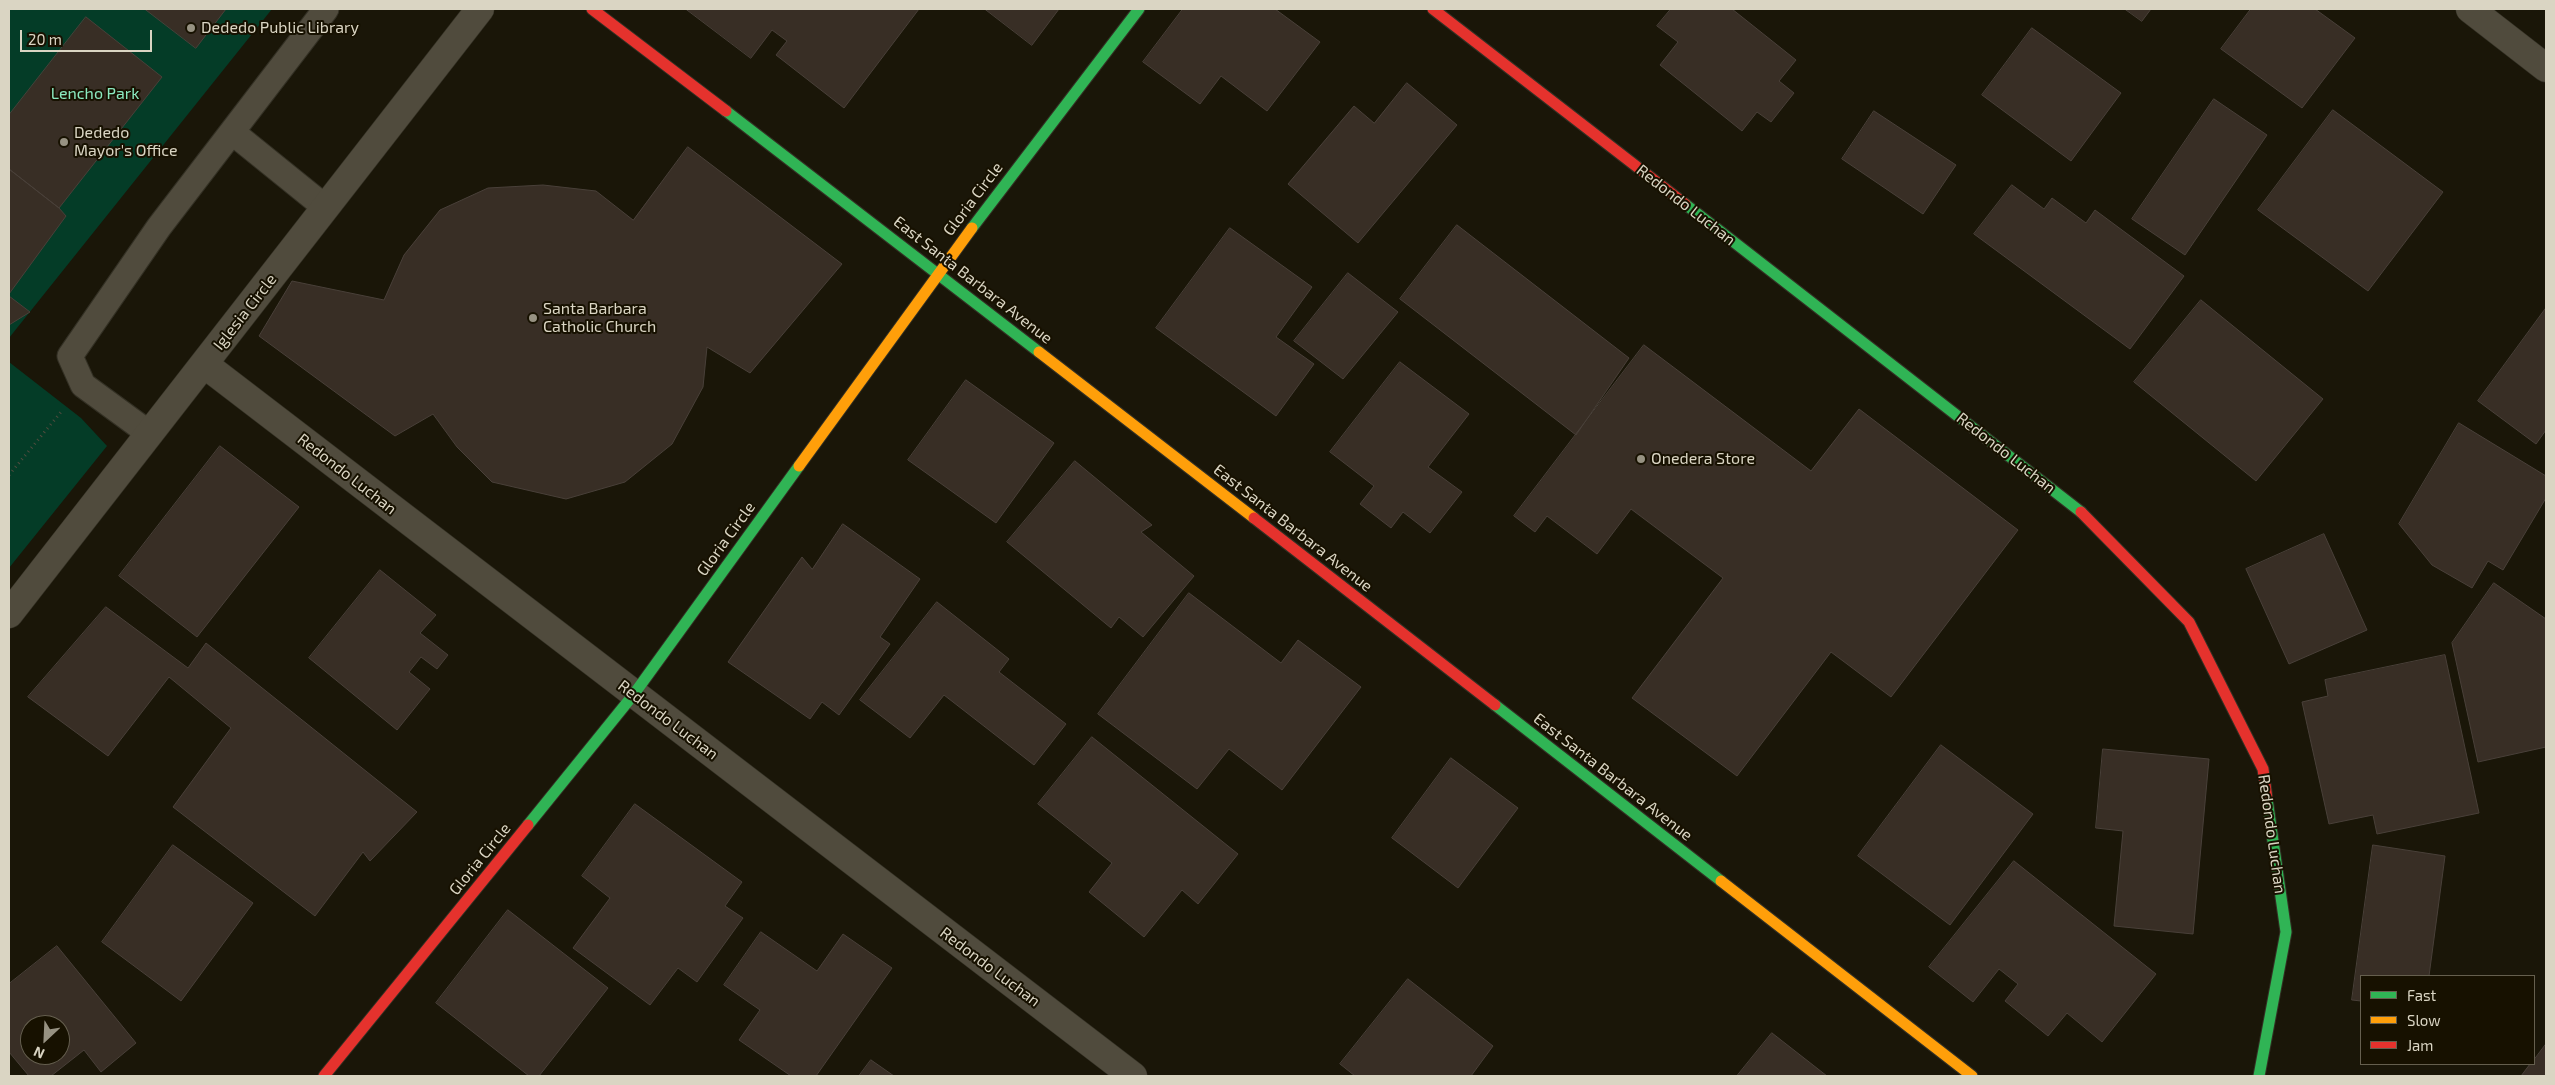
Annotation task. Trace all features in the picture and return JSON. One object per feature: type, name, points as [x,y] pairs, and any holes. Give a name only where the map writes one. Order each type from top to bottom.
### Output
[{"type":"street","name":"Iglesia Circle","points":[[9,614],[480,9]]},
{"type":"street","name":"East Santa Barbara Avenue","points":[[592,9],[938,273],[1972,1076]]},
{"type":"street","name":"Gloria Circle","points":[[324,1076],[634,694],[938,273],[1139,9]]},
{"type":"street","name":"Redondo Luchan","points":[[1432,9],[2073,504],[2190,622],[2263,769],[2286,932],[2259,1076]]},
{"type":"street","points":[[2470,9],[2546,68]]},
{"type":"street","name":"Redondo Luchan","points":[[204,364],[1133,1076]]},
{"type":"lane","points":[[150,434],[84,385],[70,356],[160,227],[326,9]]},
{"type":"lane","points":[[232,132],[326,208]]},
{"type":"path","points":[[9,474],[84,385]]},
{"type":"green space","name":"Lencho Park","points":[[9,9],[272,9],[9,338]]},
{"type":"green space","points":[[9,362],[81,418],[107,446],[9,568]]},
{"type":"building","name":"Dededo Public Library","points":[[145,9],[226,9],[196,48]]},
{"type":"building","points":[[686,9],[919,9],[844,108],[776,55],[787,41],[772,30],[751,58]]},
{"type":"building","points":[[985,9],[1059,9],[1032,45]]},
{"type":"building","points":[[1183,9],[1275,9],[1320,42],[1267,111],[1221,76],[1200,104],[1143,62]]},
{"type":"building","points":[[1671,9],[1732,9],[1796,60],[1779,81],[1794,93],[1771,122],[1757,112],[1742,131],[1660,65],[1678,42],[1657,26]]},
{"type":"building","points":[[2125,9],[2151,9],[2142,21]]},
{"type":"building","points":[[2251,9],[2315,9],[2355,38],[2302,108],[2221,49]]},
{"type":"building","points":[[86,17],[162,77],[59,208],[9,169],[9,115]]},
{"type":"building","points":[[2032,28],[2121,93],[2071,161],[1982,95]]},
{"type":"building","points":[[1407,83],[1457,125],[1358,243],[1288,184],[1354,106],[1374,123]]},
{"type":"building","points":[[2214,99],[2267,135],[2185,255],[2132,219]]},
{"type":"building","points":[[2333,110],[2443,192],[2368,291],[2258,210]]},
{"type":"building","points":[[1874,111],[1956,165],[1923,214],[1842,159]]},
{"type":"building","name":"Santa Barbara Catholic Church","points":[[688,147],[842,264],[750,373],[707,347],[703,387],[672,444],[625,482],[566,499],[492,482],[457,447],[433,414],[395,436],[259,336],[292,281],[384,300],[404,255],[440,210],[488,188],[543,185],[596,191],[633,220]]},
{"type":"building","points":[[9,169],[59,208],[66,216],[9,294]]},
{"type":"building","points":[[2012,185],[2044,209],[2052,198],[2086,223],[2095,210],[2184,276],[2130,349],[1974,234]]},
{"type":"building","points":[[1457,225],[1629,358],[1576,435],[1400,299]]},
{"type":"building","points":[[1230,228],[1312,287],[1276,337],[1314,364],[1276,416],[1156,328]]},
{"type":"building","points":[[1348,273],[1398,312],[1343,379],[1294,341]]},
{"type":"building","points":[[9,296],[30,312],[9,325]]},
{"type":"building","points":[[2201,300],[2323,399],[2256,481],[2134,382]]},
{"type":"building","points":[[2546,308],[2546,430],[2536,444],[2478,401]]},
{"type":"building","points":[[1644,345],[1811,471],[1859,409],[2018,530],[1891,697],[1831,652],[1737,776],[1632,698],[1723,578],[1631,509],[1597,554],[1547,516],[1535,532],[1514,516]]},
{"type":"building","points":[[1400,362],[1469,414],[1428,467],[1462,492],[1430,533],[1403,512],[1391,528],[1360,504],[1374,486],[1330,452]]},
{"type":"building","points":[[966,380],[1054,443],[996,523],[908,460]]},
{"type":"building","points":[[2459,423],[2546,476],[2546,498],[2503,570],[2488,561],[2472,588],[2432,565],[2399,524]]},
{"type":"building","points":[[220,446],[299,507],[197,637],[119,576]]},
{"type":"building","points":[[1075,461],[1152,525],[1141,532],[1194,576],[1143,637],[1119,617],[1111,628],[1007,542]]},
{"type":"building","points":[[843,524],[920,579],[880,637],[890,644],[839,715],[822,702],[810,719],[728,662],[802,557],[812,569]]},
{"type":"building","points":[[2324,534],[2367,630],[2289,664],[2246,569]]},
{"type":"building","points":[[380,570],[436,615],[420,633],[448,655],[437,669],[421,657],[409,672],[430,689],[397,730],[309,658]]},
{"type":"building","points":[[2494,583],[2546,619],[2546,747],[2478,762],[2452,643]]},
{"type":"building","points":[[1189,593],[1281,663],[1298,640],[1361,687],[1282,790],[1229,749],[1197,789],[1098,714]]},
{"type":"building","points":[[937,602],[1009,659],[999,672],[1066,724],[1034,765],[944,695],[910,738],[860,700]]},
{"type":"building","points":[[106,607],[188,668],[206,643],[417,812],[370,861],[363,852],[315,916],[173,807],[231,728],[169,677],[108,756],[28,697]]},
{"type":"building","points":[[2445,655],[2479,813],[2377,834],[2373,815],[2329,824],[2302,702],[2328,696],[2325,680]]},
{"type":"building","points":[[1092,737],[1238,854],[1198,904],[1182,890],[1144,937],[1089,892],[1112,863],[1038,804]]},
{"type":"building","points":[[1941,745],[2033,814],[1950,925],[1858,856]]},
{"type":"building","points":[[2103,749],[2209,759],[2193,934],[2114,926],[2123,831],[2096,828]]},
{"type":"building","points":[[1451,758],[1518,808],[1458,888],[1392,838]]},
{"type":"building","points":[[635,804],[742,882],[725,906],[743,918],[697,982],[678,968],[650,1005],[573,948],[610,898],[582,876]]},
{"type":"building","points":[[173,845],[253,903],[181,1001],[102,942]]},
{"type":"building","points":[[2373,845],[2445,856],[2429,975],[2360,975],[2360,1001],[2352,1000]]},
{"type":"building","points":[[2014,861],[2156,974],[2102,1042],[2067,1013],[2048,1036],[2005,1001],[2018,984],[1999,969],[1973,1002],[1929,967]]},
{"type":"building","points":[[508,910],[608,988],[539,1076],[529,1076],[436,1003]]},
{"type":"building","points":[[761,932],[817,971],[843,934],[892,968],[816,1076],[791,1076],[739,1040],[760,1010],[724,985]]},
{"type":"building","points":[[57,946],[136,1043],[101,1072],[84,1050],[70,1061],[70,1015],[20,1015],[20,1065],[65,1065],[51,1076],[29,1076],[9,1052],[9,984]]},
{"type":"building","points":[[1408,979],[1493,1046],[1471,1076],[1355,1076],[1340,1064]]},
{"type":"building","points":[[1772,1033],[1827,1076],[1737,1076]]},
{"type":"building","points":[[2546,1044],[2546,1076],[2521,1076],[2529,1065],[2535,1065],[2535,1059]]},
{"type":"building","points":[[871,1060],[894,1076],[859,1076]]},
{"type":"traffic: fast","points":[[972,228],[1139,9]]},
{"type":"traffic: fast","points":[[726,111],[1039,352]]},
{"type":"traffic: fast","points":[[1685,204],[2081,512]]},
{"type":"traffic: fast","points":[[528,825],[634,694],[799,466]]},
{"type":"traffic: fast","points":[[1495,705],[1721,881]]},
{"type":"traffic: fast","points":[[2259,1076],[2286,932],[2267,799]]},
{"type":"traffic: slow","points":[[799,466],[972,228]]},
{"type":"traffic: slow","points":[[1039,352],[1254,518]]},
{"type":"traffic: slow","points":[[1721,881],[1972,1076]]},
{"type":"traffic: jam","points":[[592,9],[726,111]]},
{"type":"traffic: jam","points":[[1433,9],[1685,204]]},
{"type":"traffic: jam","points":[[2081,512],[2189,622],[2263,769],[2267,799]]},
{"type":"traffic: jam","points":[[1254,518],[1495,705]]},
{"type":"traffic: jam","points":[[324,1076],[528,825]]},
{"type":"place","name":"Dededo Public Library","points":[[191,28]]},
{"type":"place","name":"Dededo Mayor's Office","points":[[64,142]]},
{"type":"place","name":"Santa Barbara Catholic Church","points":[[533,318]]},
{"type":"place","name":"Onedera Store","points":[[1641,459]]}]
